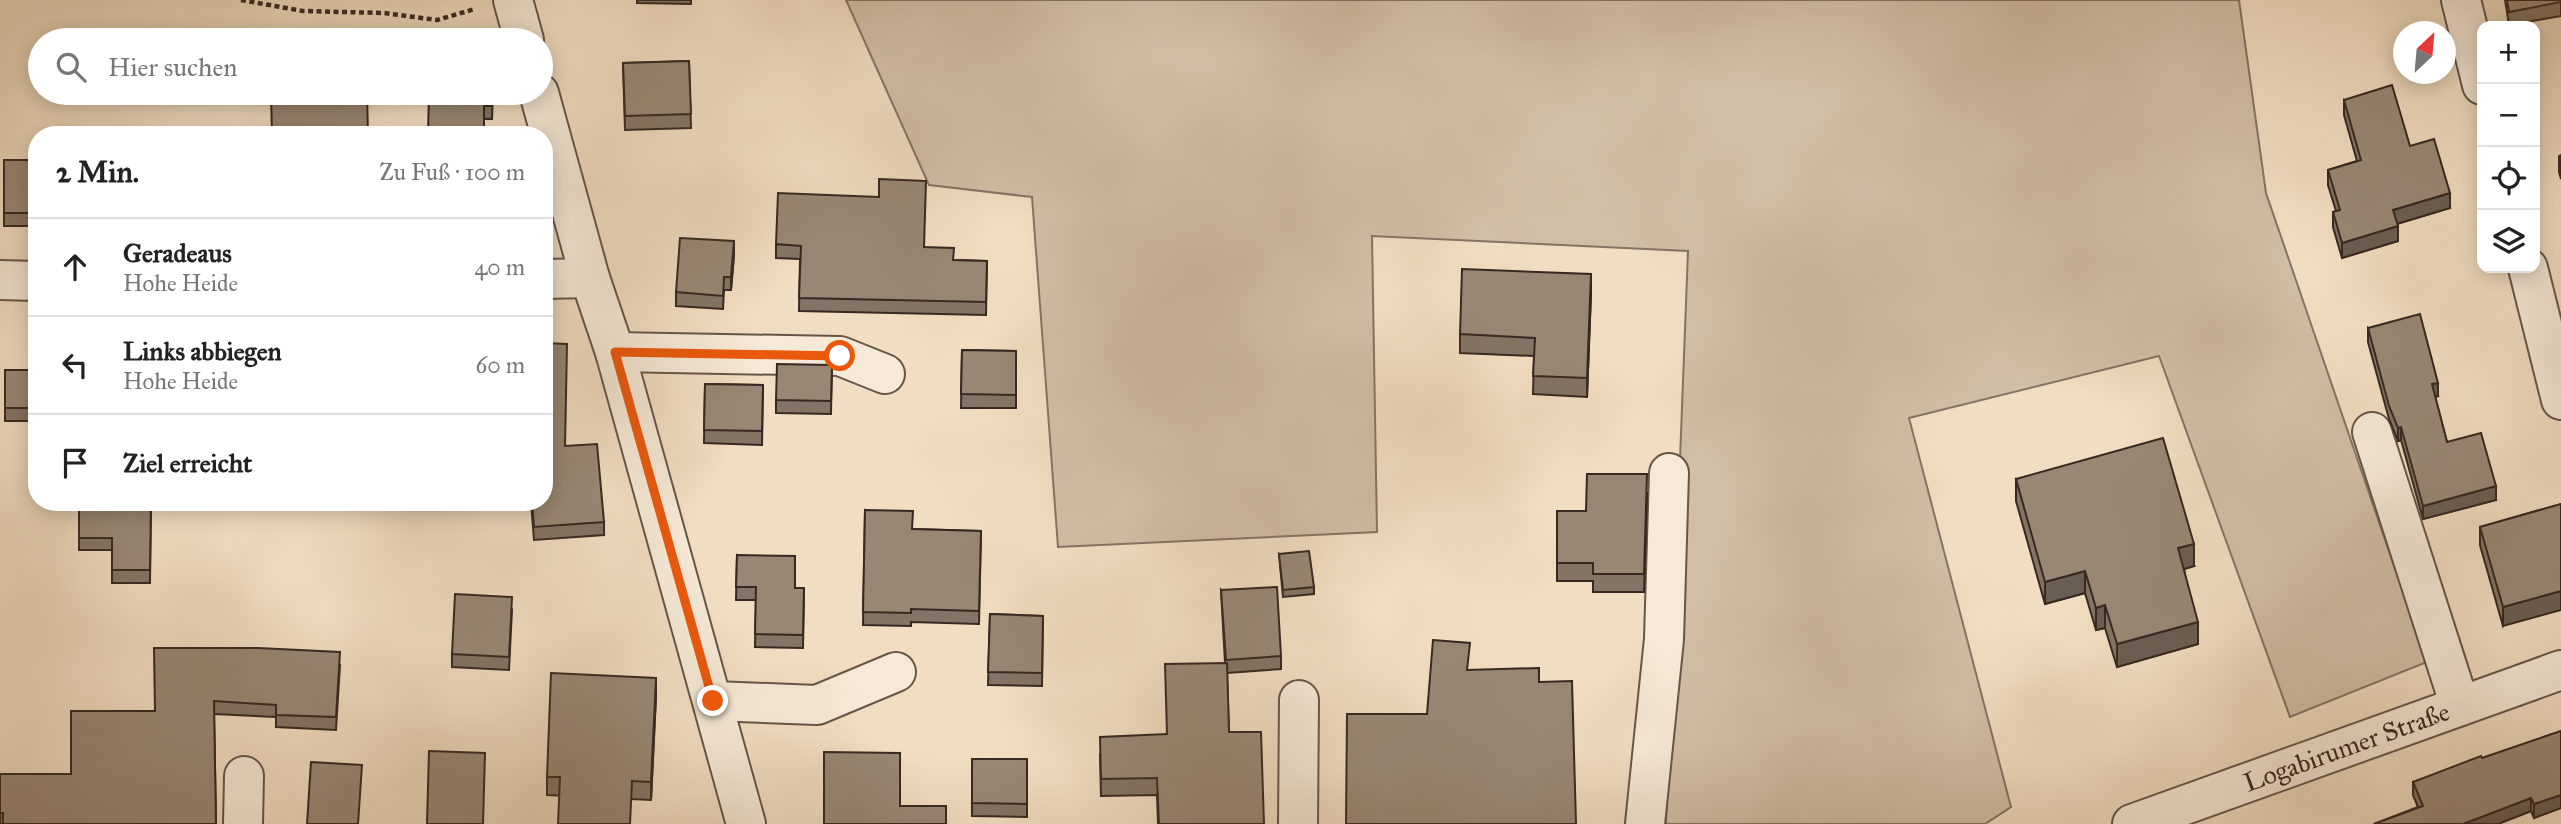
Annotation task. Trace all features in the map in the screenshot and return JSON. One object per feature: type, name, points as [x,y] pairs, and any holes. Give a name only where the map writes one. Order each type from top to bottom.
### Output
[{"type":"street","points":[[2461,0],[2482,84]]},
{"type":"street","points":[[495,4],[514,28]]},
{"type":"street","points":[[541,105],[547,126]]},
{"type":"street","points":[[553,146],[590,278],[615,352],[746,824]]},
{"type":"street","points":[[2529,273],[2561,400]]},
{"type":"street","points":[[553,279],[590,278]]},
{"type":"street","points":[[0,280],[28,281]]},
{"type":"street","points":[[615,352],[840,356],[885,374]]},
{"type":"street","points":[[2372,432],[2460,706]]},
{"type":"street","points":[[1645,824],[1664,639],[1669,473]]},
{"type":"street","name":"Logabirumer Straße","points":[[2132,824],[2561,670]]},
{"type":"street","points":[[713,701],[817,705],[896,672]]},
{"type":"street","points":[[1298,824],[1299,700]]},
{"type":"street","points":[[243,824],[244,776]]},
{"type":"path","points":[[241,0],[303,11],[384,13],[437,20],[495,4]]},
{"type":"shaded area","points":[[846,0],[2239,0],[2266,193],[2427,662],[2290,717],[2159,356],[1909,418],[2011,807],[1985,824],[1666,824],[1688,251],[1372,236],[1377,532],[1058,547],[1032,197],[929,185]]},
{"type":"building","points":[[2507,0],[2561,0],[2561,2],[2509,12]]},
{"type":"building","points":[[689,61],[691,114],[625,116],[623,63]]},
{"type":"building","points":[[2392,85],[2410,146],[2434,139],[2450,193],[2393,210],[2398,226],[2342,243],[2333,212],[2340,210],[2328,170],[2361,160],[2344,100]]},
{"type":"building","points":[[271,105],[367,105],[368,126],[272,126]]},
{"type":"building","points":[[429,105],[492,105],[484,106],[484,126],[428,126]]},
{"type":"building","points":[[4,160],[28,160],[28,213],[4,213]]},
{"type":"building","points":[[879,179],[926,181],[924,247],[954,248],[953,260],[987,261],[986,302],[799,298],[801,246],[776,244],[778,193],[879,197]]},
{"type":"building","points":[[680,238],[734,241],[731,277],[724,277],[723,296],[676,292]]},
{"type":"building","points":[[1462,269],[1591,274],[1587,378],[1533,376],[1535,338],[1460,334]]},
{"type":"building","points":[[2420,314],[2438,383],[2432,384],[2447,442],[2481,433],[2496,486],[2423,506],[2401,427],[2398,428],[2389,406],[2368,328]]},
{"type":"building","points":[[553,343],[567,344],[565,446],[597,444],[604,522],[534,527],[533,511],[553,511]]},
{"type":"building","points":[[962,350],[1016,351],[1016,395],[961,394]]},
{"type":"building","points":[[777,364],[832,365],[831,401],[776,400]]},
{"type":"building","points":[[5,370],[28,370],[28,408],[5,408]]},
{"type":"building","points":[[705,384],[763,385],[762,431],[704,430]]},
{"type":"building","points":[[2163,438],[2194,544],[2178,548],[2198,622],[2117,644],[2105,605],[2096,608],[2085,571],[2045,582],[2016,479]]},
{"type":"building","points":[[1587,474],[1647,474],[1644,574],[1593,574],[1593,563],[1557,563],[1557,511],[1586,511]]},
{"type":"building","points":[[2561,504],[2561,591],[2503,607],[2480,527]]},
{"type":"building","points":[[865,510],[913,511],[912,529],[981,531],[979,611],[911,609],[911,613],[863,612]]},
{"type":"building","points":[[79,511],[151,511],[150,570],[112,570],[112,538],[79,538]]},
{"type":"building","points":[[1309,551],[1314,587],[1283,590],[1279,554]]},
{"type":"building","points":[[737,555],[795,556],[795,588],[804,588],[803,635],[755,634],[756,587],[736,587]]},
{"type":"building","points":[[1277,587],[1281,656],[1226,660],[1221,590]]},
{"type":"building","points":[[455,594],[512,597],[509,657],[452,654]]},
{"type":"building","points":[[990,614],[1043,616],[1042,673],[988,672]]},
{"type":"building","points":[[1433,640],[1470,643],[1467,670],[1539,668],[1539,682],[1572,681],[1576,824],[1346,824],[1347,714],[1427,714]]},
{"type":"building","points":[[154,648],[258,648],[340,652],[336,717],[276,715],[276,705],[214,701],[216,824],[3,824],[3,813],[0,813],[0,774],[71,774],[71,711],[155,711]]},
{"type":"building","points":[[1227,663],[1229,732],[1261,732],[1264,824],[1159,824],[1157,778],[1101,779],[1100,737],[1167,734],[1165,664]]},
{"type":"building","points":[[551,673],[656,678],[651,782],[632,781],[630,824],[558,824],[560,777],[547,777]]},
{"type":"building","points":[[2561,731],[2561,795],[2534,804],[2531,798],[2463,824],[2374,824],[2423,806],[2413,782],[2481,756],[2482,758]]},
{"type":"building","points":[[429,751],[485,753],[483,824],[427,824]]},
{"type":"building","points":[[824,752],[900,753],[900,806],[946,806],[946,824],[824,824]]},
{"type":"building","points":[[972,759],[1027,759],[1027,804],[972,803]]},
{"type":"building","points":[[311,762],[362,765],[358,824],[307,824]]},
{"type":"route","points":[[713,701],[615,352],[840,356]]}]
